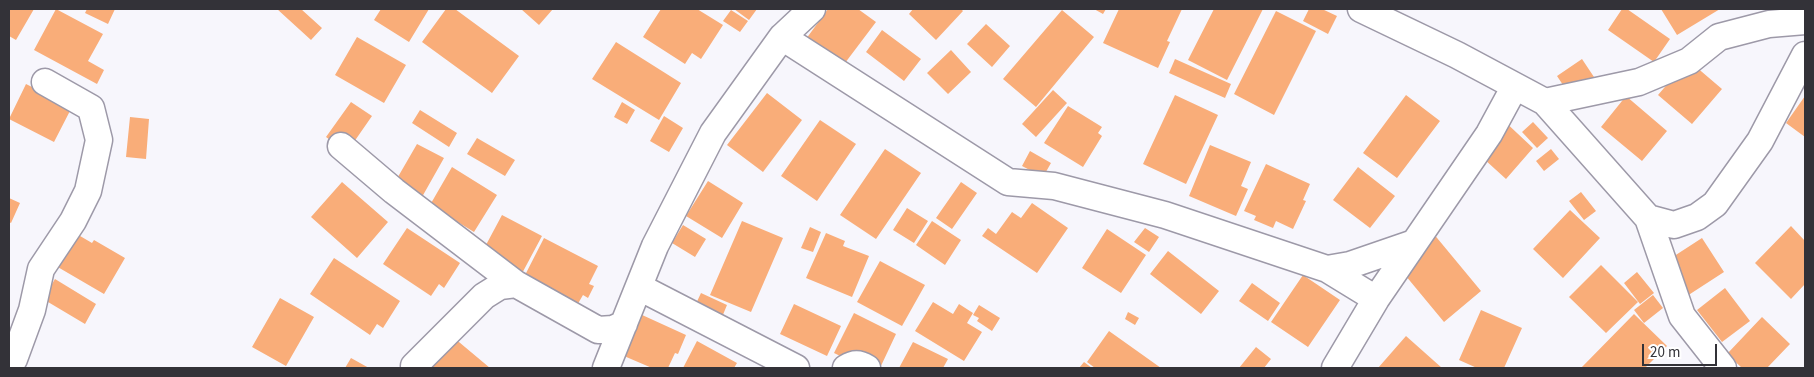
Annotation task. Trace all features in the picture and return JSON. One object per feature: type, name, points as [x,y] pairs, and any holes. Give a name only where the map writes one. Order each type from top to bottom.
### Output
[{"type":"street","points":[[606,368],[655,246],[713,133],[782,37],[812,9]]},
{"type":"street","points":[[1361,9],[1457,55],[1545,102],[1648,218],[1682,316],[1723,368]]},
{"type":"street","points":[[1545,102],[1639,82],[1689,61],[1719,37],[1778,16],[1805,21]]},
{"type":"street","points":[[782,37],[1008,182],[1054,186],[1165,215],[1327,269],[1376,299]]},
{"type":"street","points":[[1648,218],[1674,225],[1697,217],[1715,204],[1760,141],[1805,55]]},
{"type":"street","points":[[9,368],[32,310],[41,269],[73,221],[88,191],[99,140],[91,108],[46,82]]},
{"type":"street","points":[[1335,368],[1376,299],[1489,134],[1515,86]]},
{"type":"street","points":[[341,146],[394,191],[516,284],[598,330],[612,329],[624,324]]},
{"type":"street","points":[[1327,269],[1350,265],[1414,243]]},
{"type":"street","points":[[414,366],[484,296],[500,286],[516,284]]},
{"type":"street","points":[[639,287],[796,368]]},
{"type":"street","points":[[846,368],[852,364],[861,364],[867,368]]},
{"type":"building","points":[[9,9],[34,9],[16,40],[9,36]]},
{"type":"building","points":[[56,9],[103,34],[88,61],[104,70],[97,84],[34,50]]},
{"type":"building","points":[[87,9],[115,9],[108,24],[85,13]]},
{"type":"building","points":[[277,9],[301,9],[322,28],[311,40]]},
{"type":"building","points":[[381,9],[429,9],[409,42],[374,20]]},
{"type":"building","points":[[446,9],[455,9],[519,56],[492,93],[422,42]]},
{"type":"building","points":[[521,9],[553,9],[539,25]]},
{"type":"building","points":[[661,9],[697,9],[723,25],[701,59],[692,53],[685,64],[643,37]]},
{"type":"building","points":[[734,9],[757,9],[749,20]]},
{"type":"building","points":[[828,9],[858,9],[876,22],[842,67],[806,39]]},
{"type":"building","points":[[913,9],[961,9],[963,11],[936,40],[909,14]]},
{"type":"building","points":[[1094,9],[1106,9],[1103,14]]},
{"type":"building","points":[[1119,9],[1182,9],[1167,41],[1170,42],[1158,68],[1103,43]]},
{"type":"building","points":[[1214,9],[1263,9],[1227,80],[1188,60]]},
{"type":"building","points":[[1309,9],[1322,9],[1337,16],[1328,34],[1303,21]]},
{"type":"building","points":[[1622,9],[1627,9],[1670,39],[1654,62],[1608,30]]},
{"type":"building","points":[[1661,9],[1720,9],[1677,35]]},
{"type":"building","points":[[731,10],[748,21],[740,32],[723,21]]},
{"type":"building","points":[[1062,10],[1094,37],[1036,107],[1003,79]]},
{"type":"building","points":[[1276,11],[1316,31],[1274,115],[1234,94]]},
{"type":"building","points":[[986,24],[1010,46],[992,67],[967,44]]},
{"type":"building","points":[[882,30],[921,59],[904,81],[866,52]]},
{"type":"building","points":[[357,37],[406,65],[384,103],[335,75]]},
{"type":"building","points":[[616,42],[681,83],[659,120],[592,79]]},
{"type":"building","points":[[951,50],[971,72],[948,94],[927,73]]},
{"type":"building","points":[[1175,59],[1231,84],[1225,98],[1169,73]]},
{"type":"building","points":[[1582,59],[1604,92],[1579,109],[1557,76]]},
{"type":"building","points":[[1688,60],[1722,89],[1692,124],[1658,95]]},
{"type":"building","points":[[26,84],[72,107],[54,142],[9,119]]},
{"type":"building","points":[[1053,90],[1067,103],[1036,137],[1022,124]]},
{"type":"building","points":[[767,93],[802,120],[763,172],[727,145]]},
{"type":"building","points":[[1175,95],[1218,115],[1186,184],[1143,164]]},
{"type":"building","points":[[1406,95],[1440,121],[1397,178],[1363,153]]},
{"type":"building","points":[[1626,96],[1667,131],[1642,161],[1601,127]]},
{"type":"building","points":[[1805,96],[1805,137],[1786,123]]},
{"type":"building","points":[[351,102],[372,116],[347,152],[326,137]]},
{"type":"building","points":[[622,102],[635,110],[627,124],[614,117]]},
{"type":"building","points":[[1068,106],[1102,127],[1098,133],[1102,136],[1083,167],[1044,143]]},
{"type":"building","points":[[420,110],[457,133],[449,147],[412,123]]},
{"type":"building","points":[[664,116],[683,128],[669,152],[650,141]]},
{"type":"building","points":[[130,117],[149,119],[146,159],[126,157]]},
{"type":"building","points":[[1501,118],[1533,148],[1506,179],[1473,149]]},
{"type":"building","points":[[820,120],[856,144],[817,201],[781,176]]},
{"type":"building","points":[[1533,122],[1548,138],[1537,148],[1522,132]]},
{"type":"building","points":[[477,138],[515,160],[505,176],[467,154]]},
{"type":"building","points":[[417,144],[444,158],[422,197],[395,182]]},
{"type":"building","points":[[1210,145],[1251,162],[1241,186],[1248,189],[1236,216],[1189,196]]},
{"type":"building","points":[[885,149],[921,173],[876,239],[840,215]]},
{"type":"building","points":[[1551,149],[1559,159],[1544,171],[1536,161]]},
{"type":"building","points":[[1030,151],[1051,163],[1043,177],[1022,166]]},
{"type":"building","points":[[1266,164],[1310,184],[1303,200],[1306,201],[1293,229],[1276,221],[1273,228],[1254,220],[1256,216],[1244,211]]},
{"type":"building","points":[[452,167],[497,195],[474,232],[430,205]]},
{"type":"building","points":[[1358,167],[1395,196],[1370,228],[1333,200]]},
{"type":"building","points":[[708,181],[743,203],[722,238],[686,216]]},
{"type":"building","points":[[342,182],[388,222],[357,258],[311,217]]},
{"type":"building","points":[[961,182],[977,193],[952,229],[936,218]]},
{"type":"building","points":[[1581,192],[1596,211],[1584,220],[1569,201]]},
{"type":"building","points":[[9,198],[20,203],[11,223],[9,222]]},
{"type":"building","points":[[1032,203],[1068,228],[1037,273],[982,236],[988,228],[996,234],[1012,212],[1021,218]]},
{"type":"building","points":[[907,208],[928,221],[914,243],[893,230]]},
{"type":"building","points":[[1570,210],[1600,238],[1563,278],[1533,249]]},
{"type":"building","points":[[502,215],[542,236],[519,279],[479,258]]},
{"type":"building","points":[[742,221],[783,238],[751,312],[710,295]]},
{"type":"building","points":[[932,221],[961,240],[945,265],[916,245]]},
{"type":"building","points":[[1423,221],[1481,291],[1444,322],[1386,252]]},
{"type":"building","points":[[683,225],[706,239],[695,257],[672,243]]},
{"type":"building","points":[[1791,226],[1805,241],[1805,284],[1791,299],[1755,263]]},
{"type":"building","points":[[810,227],[821,232],[813,252],[801,248]]},
{"type":"building","points":[[407,228],[460,263],[444,288],[439,284],[431,296],[383,264]]},
{"type":"building","points":[[1145,228],[1159,237],[1149,252],[1134,242]]},
{"type":"building","points":[[1107,229],[1146,255],[1121,293],[1082,268]]},
{"type":"building","points":[[75,233],[92,243],[94,240],[125,258],[104,294],[56,266]]},
{"type":"building","points":[[826,233],[845,241],[843,246],[869,256],[852,297],[806,278]]},
{"type":"building","points":[[544,238],[598,266],[589,284],[594,286],[588,298],[583,295],[576,307],[523,279]]},
{"type":"building","points":[[1702,238],[1724,272],[1687,296],[1665,262]]},
{"type":"building","points":[[1168,251],[1219,291],[1201,314],[1150,274]]},
{"type":"building","points":[[334,258],[400,301],[383,328],[377,324],[370,335],[310,294]]},
{"type":"building","points":[[880,261],[925,285],[902,326],[857,302]]},
{"type":"building","points":[[1601,265],[1638,302],[1606,333],[1569,297]]},
{"type":"building","points":[[1637,272],[1654,293],[1640,304],[1624,283]]},
{"type":"building","points":[[1303,275],[1340,300],[1308,347],[1271,322]]},
{"type":"building","points":[[55,279],[96,304],[85,324],[43,299]]},
{"type":"building","points":[[1252,283],[1280,303],[1268,321],[1239,301]]},
{"type":"building","points":[[1725,288],[1750,321],[1722,342],[1697,310]]},
{"type":"building","points":[[701,293],[727,305],[720,322],[693,310]]},
{"type":"building","points":[[1653,295],[1663,308],[1644,323],[1634,310]]},
{"type":"building","points":[[280,298],[314,317],[286,366],[252,347]]},
{"type":"building","points":[[933,302],[953,314],[959,304],[973,313],[967,323],[982,332],[964,361],[915,331]]},
{"type":"building","points":[[794,304],[841,326],[827,356],[780,334]]},
{"type":"building","points":[[979,305],[1000,318],[992,331],[977,321],[979,318],[973,315]]},
{"type":"building","points":[[629,309],[686,335],[678,354],[675,353],[668,368],[652,368],[610,350]]},
{"type":"building","points":[[1481,310],[1522,328],[1504,368],[1477,368],[1459,360]]},
{"type":"building","points":[[1128,312],[1139,318],[1135,325],[1125,319]]},
{"type":"building","points":[[854,313],[896,334],[880,368],[865,368],[834,353]]},
{"type":"building","points":[[1634,314],[1667,346],[1645,368],[1581,368]]},
{"type":"building","points":[[1762,317],[1790,344],[1767,368],[1742,368],[1727,354]]},
{"type":"building","points":[[1109,331],[1161,368],[1095,368],[1087,362]]},
{"type":"building","points":[[1406,336],[1442,368],[1378,368]]},
{"type":"building","points":[[453,337],[490,368],[427,368]]},
{"type":"building","points":[[697,341],[737,363],[734,368],[683,368]]},
{"type":"building","points":[[913,342],[948,359],[943,368],[899,368]]},
{"type":"building","points":[[1256,347],[1271,359],[1264,368],[1239,368]]},
{"type":"building","points":[[351,358],[369,368],[345,368]]},
{"type":"building","points":[[1084,362],[1092,368],[1079,368]]}]
